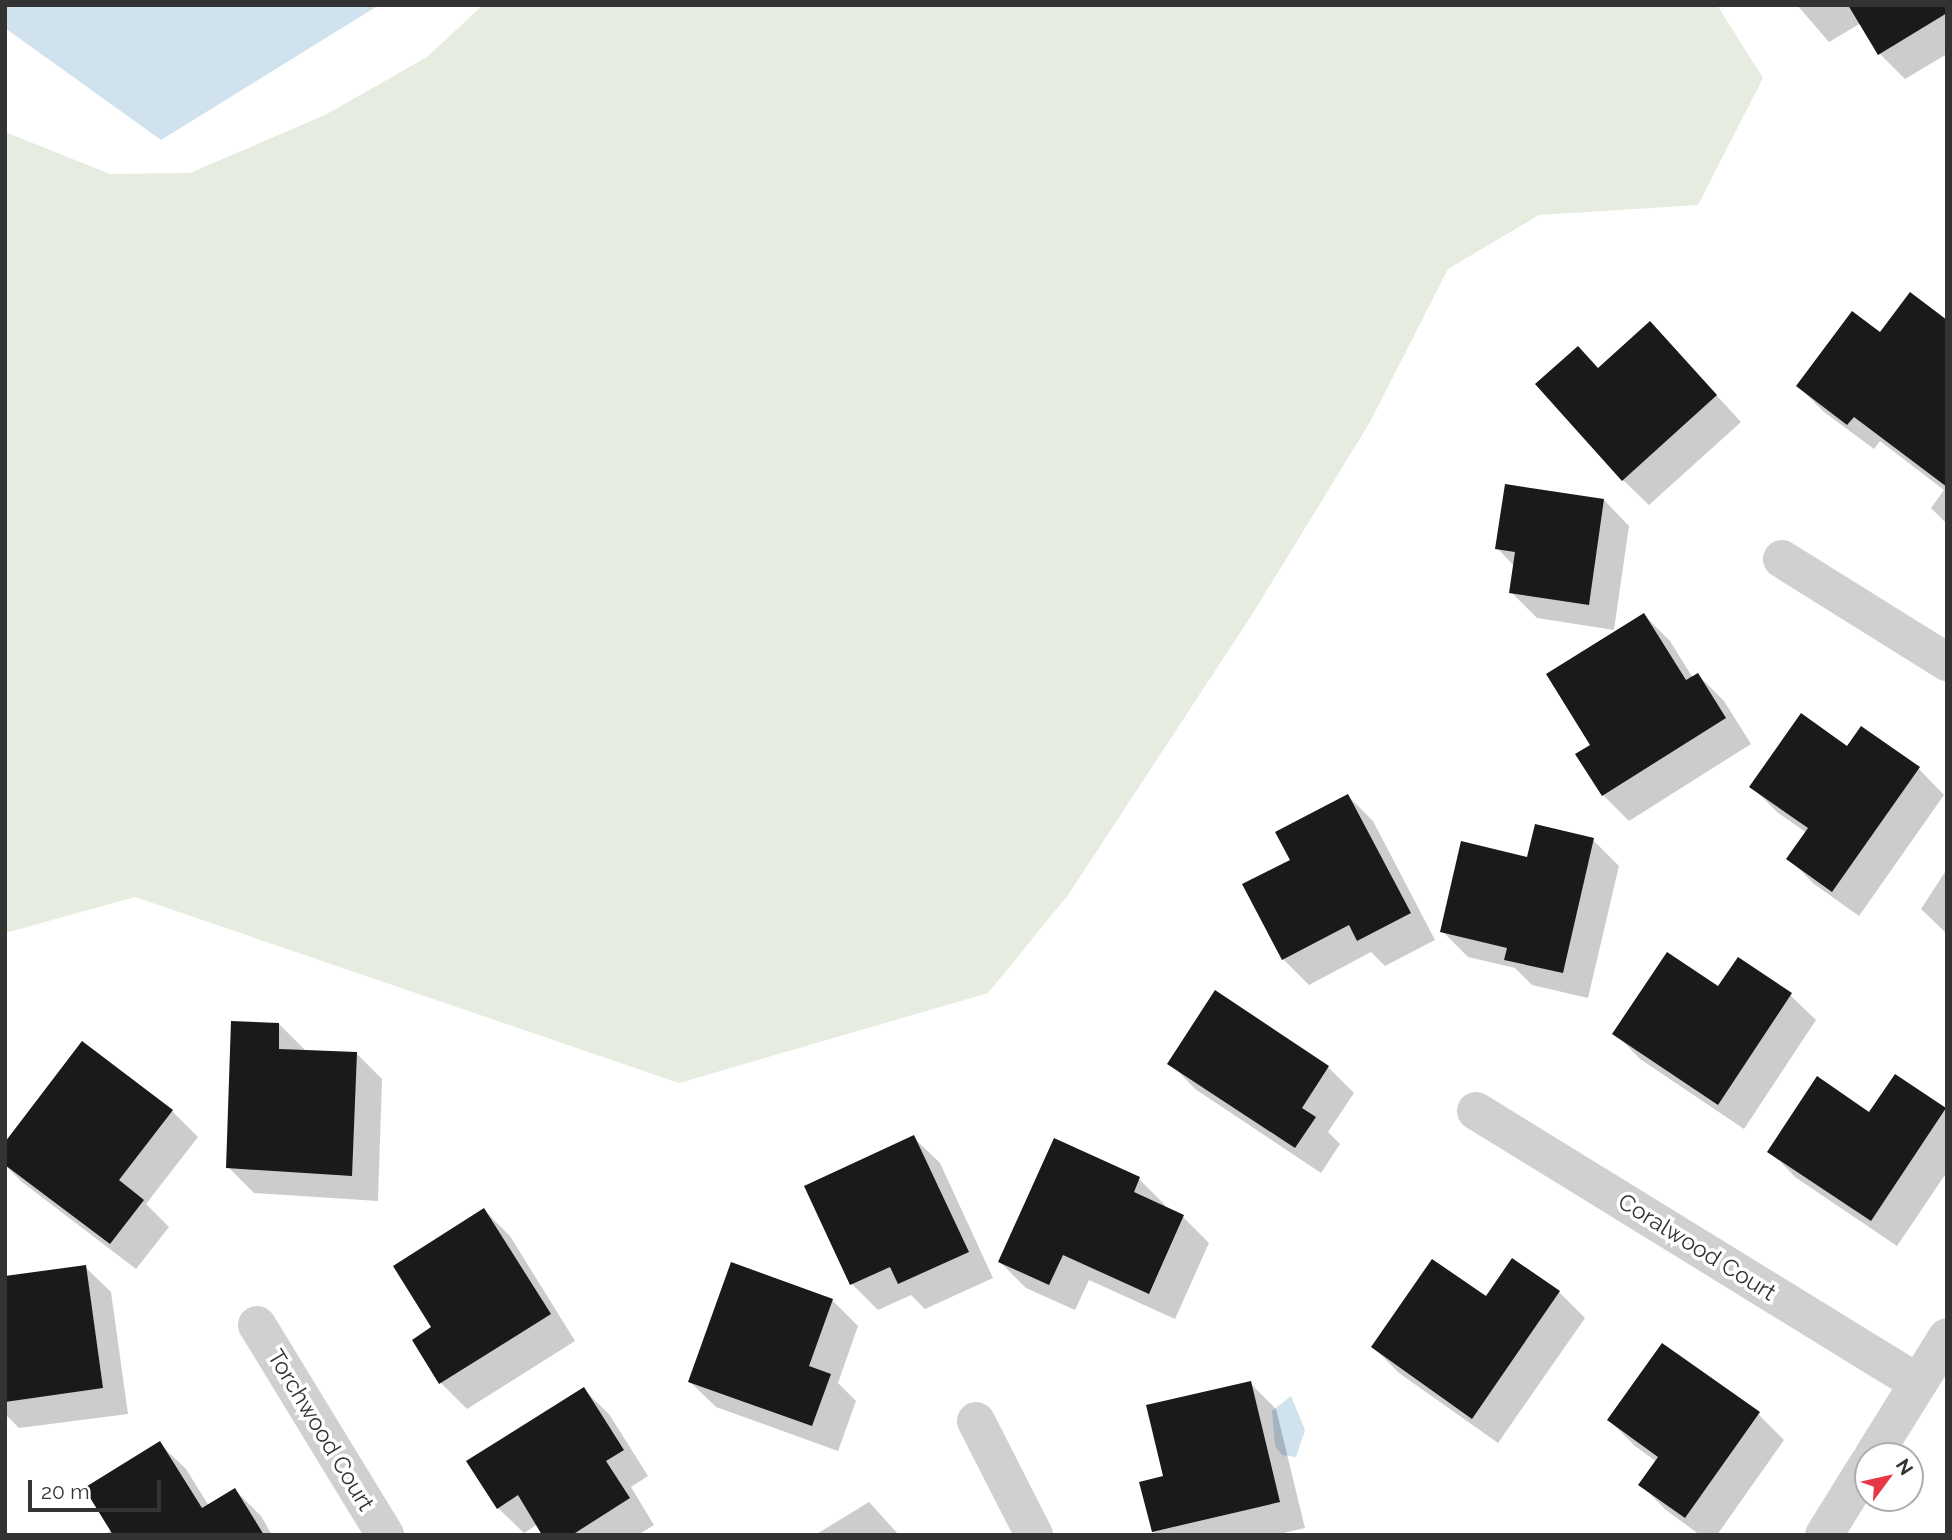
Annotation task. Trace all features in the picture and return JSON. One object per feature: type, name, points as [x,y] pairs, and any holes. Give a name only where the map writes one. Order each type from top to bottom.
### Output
[{"type":"street","points":[[1782,559],[1947,662]]},
{"type":"street","name":"Coralwood Court","points":[[1476,1111],[1918,1383]]},
{"type":"street","name":"Torchwood Court","points":[[257,1325],[385,1535]]},
{"type":"street","points":[[1882,1442],[1947,1336]]},
{"type":"street","points":[[975,1421],[1034,1535]]},
{"type":"street","points":[[1824,1535],[1854,1487]]},
{"type":"shaded area","points":[[483,5],[1717,5],[1763,78],[1698,205],[1539,215],[1448,269],[1370,422],[1253,613],[1068,895],[988,993],[679,1083],[135,897],[5,933],[5,132],[110,174],[190,173],[325,115],[427,57]]},
{"type":"water","points":[[5,5],[379,5],[161,140],[5,28]]},
{"type":"water","points":[[1291,1396],[1305,1430],[1296,1457],[1282,1455],[1275,1446],[1272,1411]]},
{"type":"building","points":[[1848,5],[1947,5],[1947,13],[1878,55]]},
{"type":"building","points":[[1910,292],[1947,320],[1947,487],[1854,417],[1847,425],[1796,386],[1852,311],[1880,332]]},
{"type":"building","points":[[1650,321],[1717,395],[1622,481],[1535,384],[1578,346],[1598,368]]},
{"type":"building","points":[[1505,484],[1604,499],[1589,605],[1509,593],[1515,552],[1495,549]]},
{"type":"building","points":[[1644,613],[1686,680],[1698,673],[1726,718],[1602,796],[1575,754],[1590,745],[1546,674]]},
{"type":"building","points":[[1801,713],[1847,746],[1861,726],[1920,767],[1832,892],[1786,859],[1808,828],[1749,787]]},
{"type":"building","points":[[1348,794],[1411,913],[1357,941],[1349,925],[1282,960],[1242,884],[1290,860],[1275,832]]},
{"type":"building","points":[[1535,824],[1594,838],[1563,973],[1504,960],[1507,948],[1440,932],[1461,841],[1527,857]]},
{"type":"building","points":[[1667,952],[1718,986],[1738,957],[1792,993],[1718,1105],[1612,1034]]},
{"type":"building","points":[[1215,990],[1329,1066],[1302,1108],[1316,1117],[1295,1148],[1167,1064]]},
{"type":"building","points":[[231,1021],[279,1023],[279,1049],[357,1052],[352,1176],[226,1168]]},
{"type":"building","points":[[82,1041],[173,1110],[119,1180],[144,1200],[110,1244],[5,1165],[5,1142]]},
{"type":"building","points":[[1895,1074],[1946,1108],[1871,1221],[1767,1152],[1817,1076],[1869,1112]]},
{"type":"building","points":[[914,1135],[969,1252],[898,1284],[890,1267],[850,1285],[804,1186]]},
{"type":"building","points":[[1054,1138],[1140,1177],[1134,1192],[1184,1215],[1149,1294],[1063,1255],[1049,1285],[998,1262]]},
{"type":"building","points":[[484,1208],[551,1314],[439,1384],[412,1340],[431,1327],[393,1266]]},
{"type":"building","points":[[1512,1258],[1560,1291],[1472,1419],[1371,1347],[1432,1259],[1486,1296]]},
{"type":"building","points":[[731,1262],[833,1299],[809,1366],[831,1374],[812,1426],[688,1382]]},
{"type":"building","points":[[86,1265],[103,1388],[5,1402],[5,1276]]},
{"type":"building","points":[[1662,1343],[1760,1412],[1685,1518],[1638,1485],[1658,1457],[1607,1420]]},
{"type":"building","points":[[1251,1381],[1280,1502],[1152,1532],[1139,1482],[1163,1476],[1146,1405]]},
{"type":"building","points":[[584,1387],[624,1450],[606,1461],[630,1498],[572,1535],[542,1535],[518,1495],[497,1509],[466,1461]]},
{"type":"building","points":[[160,1441],[202,1508],[235,1488],[264,1535],[113,1535],[84,1488]]}]
